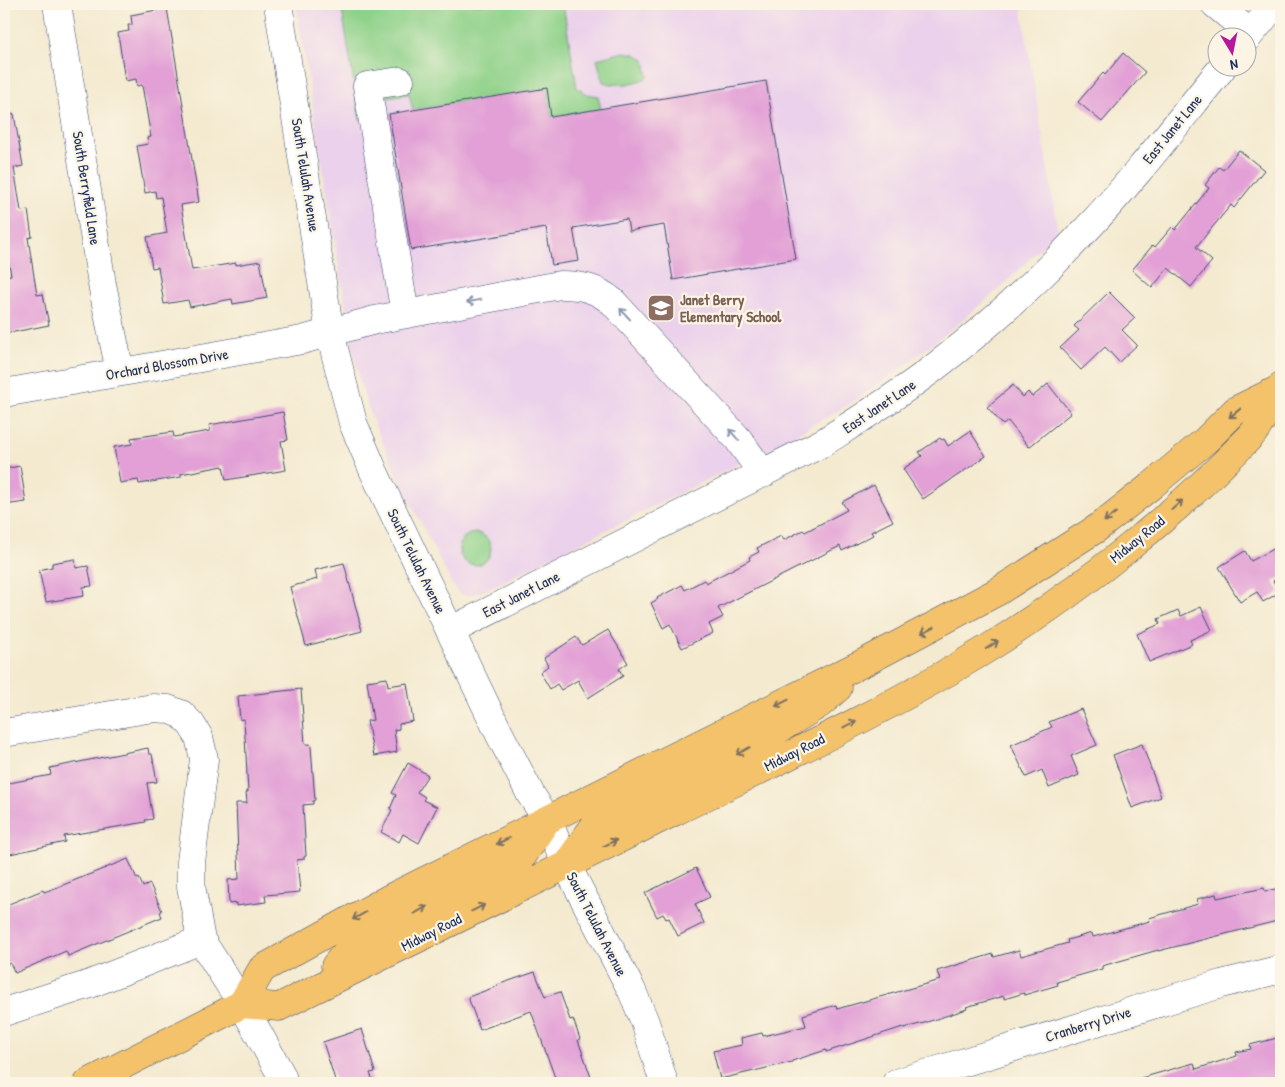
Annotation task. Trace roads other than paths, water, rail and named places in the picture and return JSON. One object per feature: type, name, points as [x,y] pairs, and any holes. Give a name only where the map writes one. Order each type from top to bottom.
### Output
[{"type":"main road","name":"Midway Road","points":[[1280,390],[1253,434],[1202,483],[1122,553],[1030,620],[992,645],[900,699],[313,991],[279,1007],[242,1004],[262,969],[438,873],[867,661],[957,615],[1008,585],[1096,528],[1151,486],[1206,440],[1236,410],[1280,390]]},
{"type":"main road","points":[[1008,585],[1030,620]]},
{"type":"main road","points":[[566,864],[594,825],[742,752],[820,704],[867,661]]},
{"type":"main road","points":[[313,991],[343,956],[424,908],[518,863],[547,819]]},
{"type":"main road","points":[[88,1083],[242,1004]]},
{"type":"street","name":"South Berryfield Lane","points":[[57,4],[102,284],[120,372]]},
{"type":"street","name":"South Telulah Avenue","points":[[278,4],[330,333],[353,423],[371,465],[504,742],[531,795],[547,819],[566,864],[632,991],[645,1022],[664,1083]]},
{"type":"street","points":[[1215,4],[1241,28]]},
{"type":"street","points":[[1254,28],[1275,4]]},
{"type":"street","name":"East Janet Lane","points":[[450,630],[824,442],[930,371],[989,324],[1084,233],[1145,163],[1214,78]]},
{"type":"street","points":[[400,82],[367,86],[405,314]]},
{"type":"street","name":"Orchard Blossom Drive","points":[[4,393],[302,340],[375,320],[405,314],[560,285],[578,285],[594,289],[614,302],[738,439],[763,474]]},
{"type":"street","points":[[4,733],[153,708],[168,709],[181,714],[191,724],[198,737],[204,759],[191,862],[191,886],[201,940],[242,1004],[282,1076],[284,1083]]},
{"type":"street","points":[[4,1012],[90,984],[201,940]]},
{"type":"street","name":"Cranberry Drive","points":[[896,1083],[1221,984],[1281,969]]},
{"type":"place","name":"Janet Berry Elementary School","points":[[661,308]]}]
